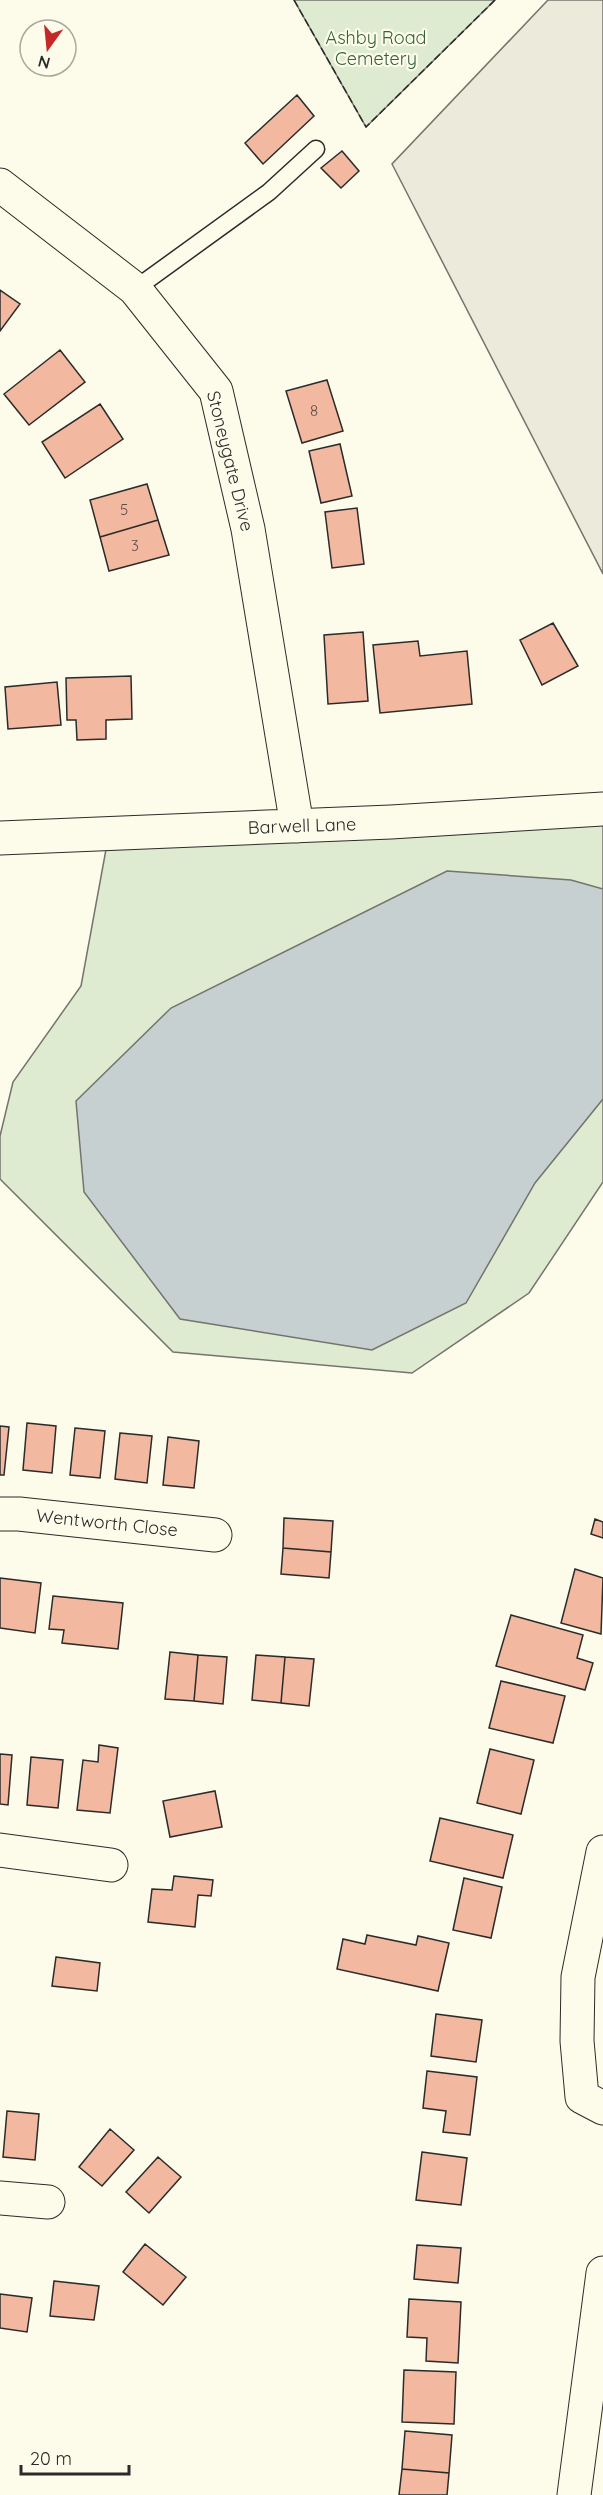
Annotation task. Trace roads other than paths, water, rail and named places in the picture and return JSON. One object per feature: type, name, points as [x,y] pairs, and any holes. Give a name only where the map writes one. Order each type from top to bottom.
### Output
[{"type":"street","name":"Stoneygate Drive","points":[[0,185],[135,289],[216,391],[248,529],[297,826]]},
{"type":"street","name":"Barwell Lane","points":[[0,837],[297,826],[603,809]]},
{"type":"street","name":"Wentworth Close","points":[[0,1514],[19,1514],[215,1535]]},
{"type":"street","points":[[0,1850],[111,1864]]},
{"type":"street","points":[[603,1852],[578,1977],[577,2041],[582,2097],[603,2108]]},
{"type":"street","points":[[0,2198],[48,2202]]},
{"type":"street","points":[[574,2495],[603,2273]]},
{"type":"lane","points":[[135,289],[269,192],[316,148]]},
{"type":"park label","name":"Ashby Road Cemetery","points":[[376,48]]}]
